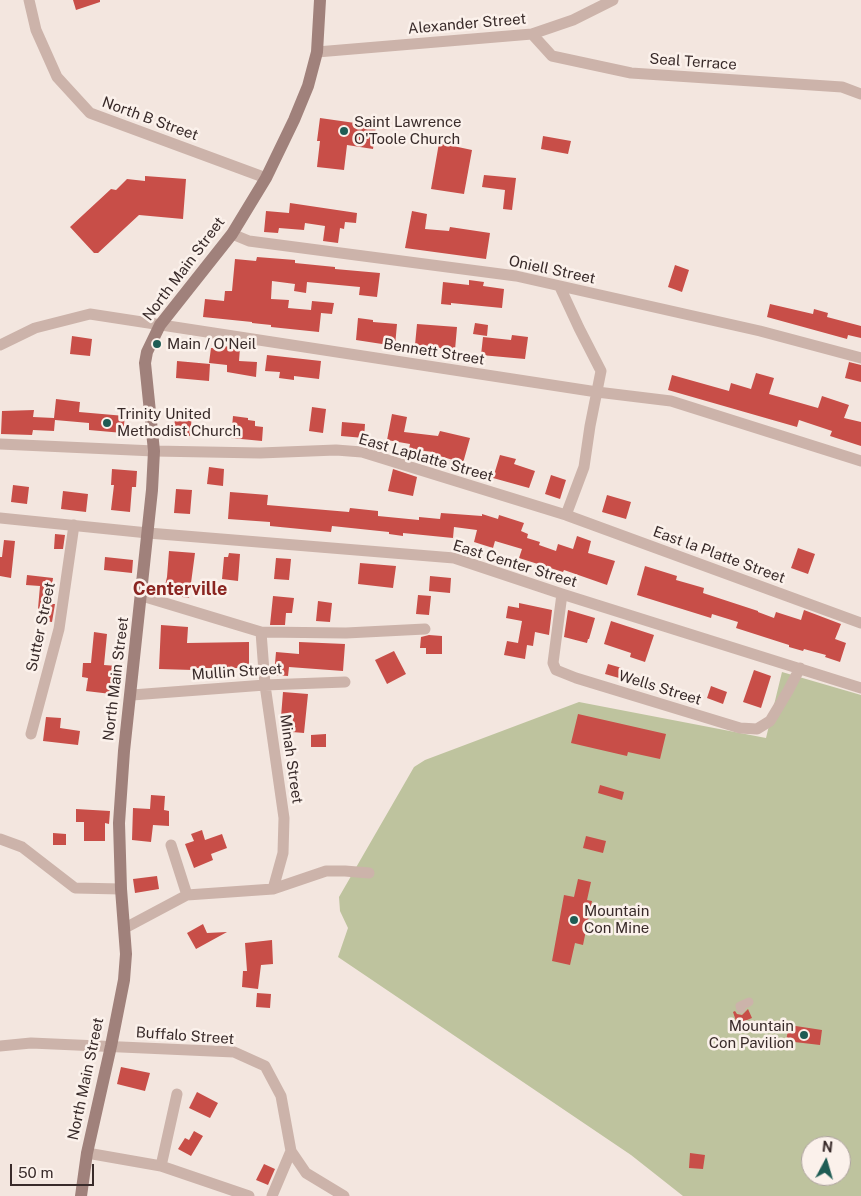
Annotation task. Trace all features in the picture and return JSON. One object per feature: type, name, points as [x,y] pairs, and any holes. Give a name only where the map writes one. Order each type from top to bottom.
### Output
[{"type":"main road","name":"North Main Street","points":[[81,1196],[87,1153],[124,980],[126,954],[121,889],[119,823],[124,751],[142,596],[154,452],[145,363],[150,342],[160,325],[232,234],[266,178],[294,120],[308,86],[316,52],[320,0]]},
{"type":"street","name":"North B Street","points":[[29,0],[36,30],[57,78],[90,113],[266,178]]},
{"type":"street","name":"Alexander Street","points":[[316,52],[532,34],[573,20],[613,0]]},
{"type":"street","name":"Seal Terrace","points":[[532,34],[552,56],[631,73],[842,87],[861,94]]},
{"type":"street","name":"Oniell Street","points":[[232,234],[248,240],[516,276],[760,331],[861,358]]},
{"type":"street","points":[[560,287],[601,372],[584,467],[566,515]]},
{"type":"street","name":"Bennett Street","points":[[0,345],[35,328],[90,314],[596,392],[671,401],[861,461]]},
{"type":"street","name":"East Laplatte Street","points":[[0,444],[154,452],[336,450],[362,452],[566,515]]},
{"type":"street","name":"East la Platte Street","points":[[566,515],[861,623]]},
{"type":"street","name":"East Center Street","points":[[0,518],[148,533],[454,558],[861,688]]},
{"type":"street","name":"Sutter Street","points":[[31,734],[59,628],[74,525]]},
{"type":"street","name":"Wells Street","points":[[562,594],[552,664],[556,670],[576,678],[740,728],[756,729],[770,721],[800,668]]},
{"type":"street","points":[[142,596],[261,632],[346,634],[425,629]]},
{"type":"street","name":"Minah Street","points":[[261,632],[265,685],[284,818],[283,853],[273,889]]},
{"type":"street","name":"Mullin Street","points":[[132,694],[265,685],[345,682]]},
{"type":"street","points":[[0,839],[22,847],[75,888],[121,889]]},
{"type":"street","points":[[171,845],[187,895]]},
{"type":"street","points":[[125,928],[187,895],[273,889],[326,871],[369,873]]},
{"type":"street","points":[[741,1009],[740,1006],[749,1002]]},
{"type":"street","name":"Buffalo Street","points":[[0,1046],[31,1042],[234,1052],[265,1066],[280,1096],[291,1151],[306,1173],[344,1196]]},
{"type":"street","points":[[160,1166],[177,1094]]},
{"type":"street","points":[[272,1196],[291,1151]]},
{"type":"street","points":[[87,1153],[160,1166],[249,1196]]},
{"type":"green space","points":[[782,672],[861,695],[861,1196],[683,1196],[631,1155],[338,957],[348,928],[340,911],[339,897],[414,767],[425,760],[579,702],[766,738]]},
{"type":"building","points":[[73,0],[100,0],[100,2],[76,10]]},
{"type":"building","points":[[320,118],[376,126],[373,149],[347,145],[344,170],[317,167],[320,141],[317,141]]},
{"type":"building","points":[[543,136],[571,141],[568,154],[541,149]]},
{"type":"building","points":[[439,143],[472,150],[464,194],[431,189]]},
{"type":"building","points":[[484,175],[516,178],[512,210],[503,209],[505,190],[482,187]]},
{"type":"building","points":[[145,176],[186,179],[183,219],[139,215],[98,253],[94,253],[70,227],[111,189],[116,190],[127,179],[145,181]]},
{"type":"building","points":[[290,203],[357,213],[356,223],[345,222],[344,229],[340,228],[338,243],[323,241],[325,226],[305,223],[304,230],[279,228],[278,233],[264,232],[266,211],[289,213]]},
{"type":"building","points":[[412,211],[427,214],[425,229],[449,231],[450,227],[490,233],[486,259],[405,248]]},
{"type":"building","points":[[257,257],[295,260],[295,263],[380,273],[377,297],[359,295],[360,287],[307,282],[306,293],[294,291],[295,284],[272,281],[271,299],[289,300],[288,308],[311,310],[312,301],[334,303],[332,314],[321,313],[319,332],[203,317],[205,299],[224,301],[225,291],[232,291],[235,259],[256,261]]},
{"type":"building","points":[[675,265],[689,270],[682,292],[668,287]]},
{"type":"building","points":[[469,280],[484,282],[483,286],[504,289],[502,308],[451,303],[451,305],[441,304],[443,282],[469,285]]},
{"type":"building","points":[[770,304],[813,314],[814,309],[828,313],[827,317],[861,326],[861,338],[848,335],[847,339],[767,317]]},
{"type":"building","points":[[358,318],[373,320],[373,322],[397,324],[395,346],[356,340]]},
{"type":"building","points":[[475,323],[488,325],[487,336],[473,334]]},
{"type":"building","points":[[417,324],[457,327],[455,350],[415,345]]},
{"type":"building","points":[[512,335],[528,337],[525,359],[481,355],[483,337],[511,340]]},
{"type":"building","points":[[72,336],[92,339],[90,356],[70,354]]},
{"type":"building","points":[[223,346],[240,348],[239,361],[257,362],[256,377],[227,372],[227,365],[209,363],[211,348],[223,349]]},
{"type":"building","points":[[267,355],[321,361],[319,379],[294,376],[294,380],[279,378],[280,372],[265,371]]},
{"type":"building","points":[[177,361],[210,364],[209,381],[176,378]]},
{"type":"building","points":[[849,362],[861,365],[861,382],[845,378]]},
{"type":"building","points":[[756,373],[774,378],[769,394],[818,408],[822,396],[849,405],[844,418],[861,422],[861,446],[830,436],[832,431],[799,420],[797,427],[668,390],[672,375],[729,391],[731,383],[751,389]]},
{"type":"building","points":[[56,399],[80,402],[79,412],[125,416],[123,433],[89,430],[89,423],[55,420],[54,431],[33,430],[32,435],[1,434],[2,411],[34,410],[33,417],[54,418]]},
{"type":"building","points":[[312,407],[326,409],[323,433],[309,431]]},
{"type":"building","points":[[176,413],[192,415],[190,436],[173,434]]},
{"type":"building","points":[[392,414],[407,417],[404,432],[438,436],[440,431],[470,438],[463,463],[433,454],[433,452],[409,449],[410,444],[387,440]]},
{"type":"building","points":[[233,416],[248,418],[248,420],[255,421],[255,426],[263,427],[262,441],[231,438]]},
{"type":"building","points":[[342,422],[365,424],[364,438],[341,436]]},
{"type":"building","points":[[500,455],[516,459],[514,464],[535,471],[529,488],[493,478]]},
{"type":"building","points":[[209,467],[224,469],[223,486],[207,484]]},
{"type":"building","points":[[112,469],[137,471],[136,487],[132,487],[130,512],[111,510],[114,485],[111,485]]},
{"type":"building","points":[[393,469],[417,477],[413,496],[388,491]]},
{"type":"building","points":[[551,475],[566,480],[560,499],[545,494]]},
{"type":"building","points":[[13,485],[29,487],[27,504],[11,502]]},
{"type":"building","points":[[176,489],[192,490],[190,514],[174,513]]},
{"type":"building","points":[[63,491],[88,494],[86,512],[61,509]]},
{"type":"building","points":[[230,492],[268,495],[267,505],[349,512],[350,508],[378,511],[378,516],[419,520],[419,517],[440,519],[441,513],[482,516],[482,514],[498,519],[499,515],[524,523],[521,531],[528,534],[527,538],[540,542],[539,545],[556,551],[558,544],[573,549],[577,536],[591,541],[588,553],[615,561],[607,585],[564,570],[563,572],[519,558],[522,549],[495,541],[493,548],[474,542],[477,530],[454,527],[453,538],[403,533],[403,536],[389,534],[389,532],[332,526],[331,532],[270,526],[270,522],[228,519]]},
{"type":"building","points":[[607,495],[631,502],[626,519],[602,512]]},
{"type":"building","points":[[55,534],[65,535],[63,549],[54,549]]},
{"type":"building","points":[[4,540],[15,541],[11,578],[0,576],[0,557],[2,557]]},
{"type":"building","points":[[798,548],[815,554],[808,574],[791,568]]},
{"type":"building","points":[[169,551],[195,553],[189,598],[163,594],[167,577]]},
{"type":"building","points":[[229,553],[240,554],[238,581],[222,579],[224,557],[228,557]]},
{"type":"building","points":[[105,557],[133,560],[132,573],[104,570]]},
{"type":"building","points":[[276,558],[291,559],[289,580],[274,579]]},
{"type":"building","points":[[360,563],[396,566],[393,588],[358,584]]},
{"type":"building","points":[[645,566],[677,576],[676,580],[704,588],[703,593],[774,618],[776,612],[801,620],[804,610],[841,624],[835,639],[846,643],[840,662],[825,657],[826,655],[789,647],[789,645],[736,628],[738,622],[712,614],[711,618],[637,595]]},
{"type":"building","points":[[27,575],[53,578],[50,604],[55,604],[52,622],[37,620],[40,586],[26,585]]},
{"type":"building","points":[[430,576],[451,578],[450,593],[429,591]]},
{"type":"building","points":[[418,595],[431,596],[429,615],[416,614]]},
{"type":"building","points":[[273,596],[294,598],[292,613],[286,613],[285,625],[270,625]]},
{"type":"building","points":[[318,601],[332,603],[330,622],[316,621]]},
{"type":"building","points":[[519,603],[552,610],[549,635],[535,632],[533,646],[527,645],[525,659],[504,655],[507,641],[518,643],[522,621],[506,618],[508,606],[519,608]]},
{"type":"building","points":[[568,610],[595,618],[587,643],[564,637]]},
{"type":"building","points":[[611,621],[654,635],[645,662],[630,657],[631,653],[604,644]]},
{"type":"building","points":[[161,625],[188,627],[187,643],[249,642],[249,668],[159,669]]},
{"type":"building","points":[[94,632],[107,634],[104,665],[117,666],[116,680],[113,679],[111,694],[86,691],[88,678],[82,677],[83,663],[91,663]]},
{"type":"building","points":[[429,635],[442,636],[442,654],[426,654],[426,648],[420,648],[421,637]]},
{"type":"building","points":[[299,642],[345,644],[343,671],[289,667],[288,676],[274,675],[276,652],[299,654]]},
{"type":"building","points":[[394,651],[406,674],[387,684],[375,660]]},
{"type":"building","points":[[608,664],[622,668],[619,678],[605,674]]},
{"type":"building","points":[[754,670],[771,676],[761,708],[743,702]]},
{"type":"building","points":[[711,686],[727,692],[723,704],[707,698]]},
{"type":"building","points":[[283,692],[308,694],[304,733],[292,732],[293,718],[281,717]]},
{"type":"building","points":[[578,714],[666,734],[660,759],[628,752],[627,756],[571,743]]},
{"type":"building","points":[[46,717],[61,718],[60,728],[80,731],[78,745],[43,741]]},
{"type":"building","points":[[326,734],[326,747],[311,747],[311,735]]},
{"type":"building","points":[[600,785],[624,792],[622,800],[598,793]]},
{"type":"building","points":[[151,795],[165,796],[164,810],[169,811],[169,826],[153,825],[151,842],[132,840],[133,808],[150,809]]},
{"type":"building","points":[[76,809],[110,811],[109,824],[105,823],[105,841],[84,841],[84,822],[76,822]]},
{"type":"building","points":[[202,830],[205,840],[222,834],[227,848],[211,854],[213,860],[194,868],[185,844],[194,841],[191,834]]},
{"type":"building","points":[[53,833],[66,834],[66,845],[53,845]]},
{"type":"building","points":[[586,836],[606,841],[603,853],[583,848]]},
{"type":"building","points":[[157,876],[159,889],[135,893],[133,879]]},
{"type":"building","name":"Mountain Con Mine","points":[[578,879],[591,882],[587,900],[592,901],[583,945],[575,943],[570,965],[552,961],[564,895],[574,897]]},
{"type":"building","points":[[203,924],[207,933],[227,932],[196,949],[187,933]]},
{"type":"building","points":[[272,940],[273,964],[261,965],[258,989],[242,987],[243,971],[247,971],[245,943]]},
{"type":"building","points":[[257,993],[271,994],[270,1008],[256,1007]]},
{"type":"building","points":[[748,1009],[752,1018],[737,1024],[733,1012],[735,1011],[737,1014],[742,1015]]},
{"type":"building","name":"Mountain Con Pavilion","points":[[789,1025],[822,1030],[820,1045],[786,1041]]},
{"type":"building","points":[[121,1067],[150,1073],[145,1091],[117,1084]]},
{"type":"building","points":[[197,1092],[218,1103],[210,1118],[189,1108]]},
{"type":"building","points":[[194,1131],[203,1136],[191,1156],[178,1149],[185,1138],[189,1140]]},
{"type":"building","points":[[690,1153],[705,1155],[703,1169],[689,1168]]},
{"type":"building","points":[[264,1164],[275,1169],[268,1185],[256,1180]]},
{"type":"place","name":"Saint Lawrence O'Toole Church","points":[[344,131]]},
{"type":"place","name":"Main / O'Neil","points":[[157,344]]},
{"type":"place","name":"Trinity United Methodist Church","points":[[107,423]]},
{"type":"place","name":"Mountain Con Mine","points":[[574,920]]},
{"type":"place","name":"Mountain Con Pavilion","points":[[804,1035]]},
{"type":"district","name":"Centerville","points":[[180,589]]}]
